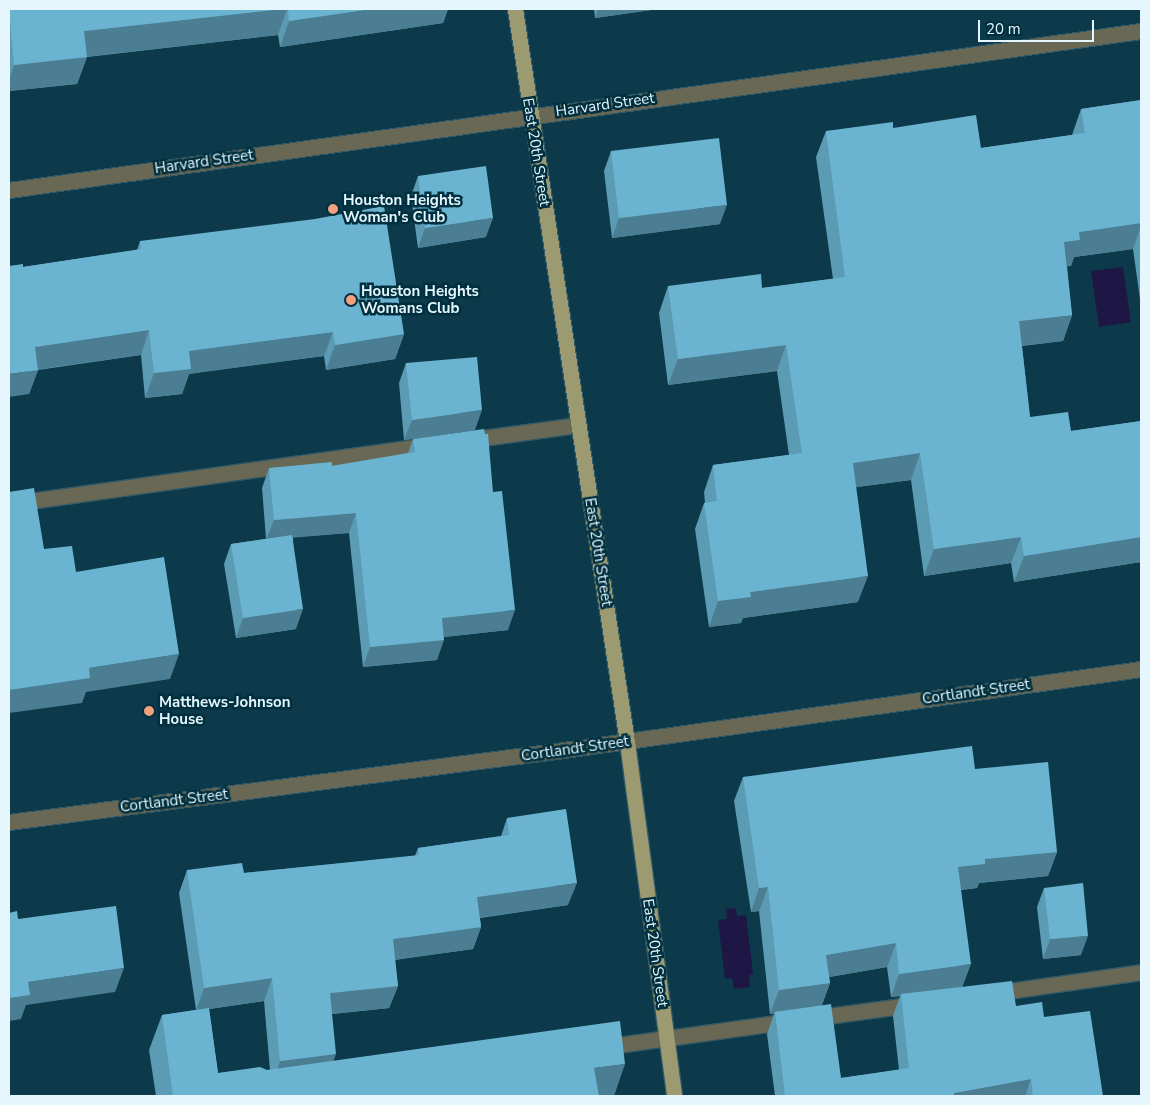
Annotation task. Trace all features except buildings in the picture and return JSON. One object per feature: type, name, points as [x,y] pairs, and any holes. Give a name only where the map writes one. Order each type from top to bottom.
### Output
[{"type":"main road","name":"East 20th Street","points":[[516,9],[627,742],[674,1096]]},
{"type":"street","name":"Harvard Street","points":[[9,190],[531,115],[1141,31]]},
{"type":"street","points":[[9,504],[578,424]]},
{"type":"street","name":"Cortlandt Street","points":[[9,822],[627,742],[1141,669]]},
{"type":"street","points":[[983,994],[1141,972]]},
{"type":"street","points":[[588,1050],[934,1001]]},
{"type":"shaded area","points":[[1123,267],[1131,322],[1099,327],[1091,271]]},
{"type":"shaded area","points":[[736,908],[737,916],[746,915],[753,974],[749,975],[750,987],[734,989],[732,978],[725,979],[718,920],[727,919],[726,909]]},
{"type":"place","name":"Houston Heights Woman's Club","points":[[333,209]]},
{"type":"place","name":"Houston Heights Womans Club","points":[[351,300]]},
{"type":"place","name":"Matthews-Johnson House","points":[[149,711]]}]
